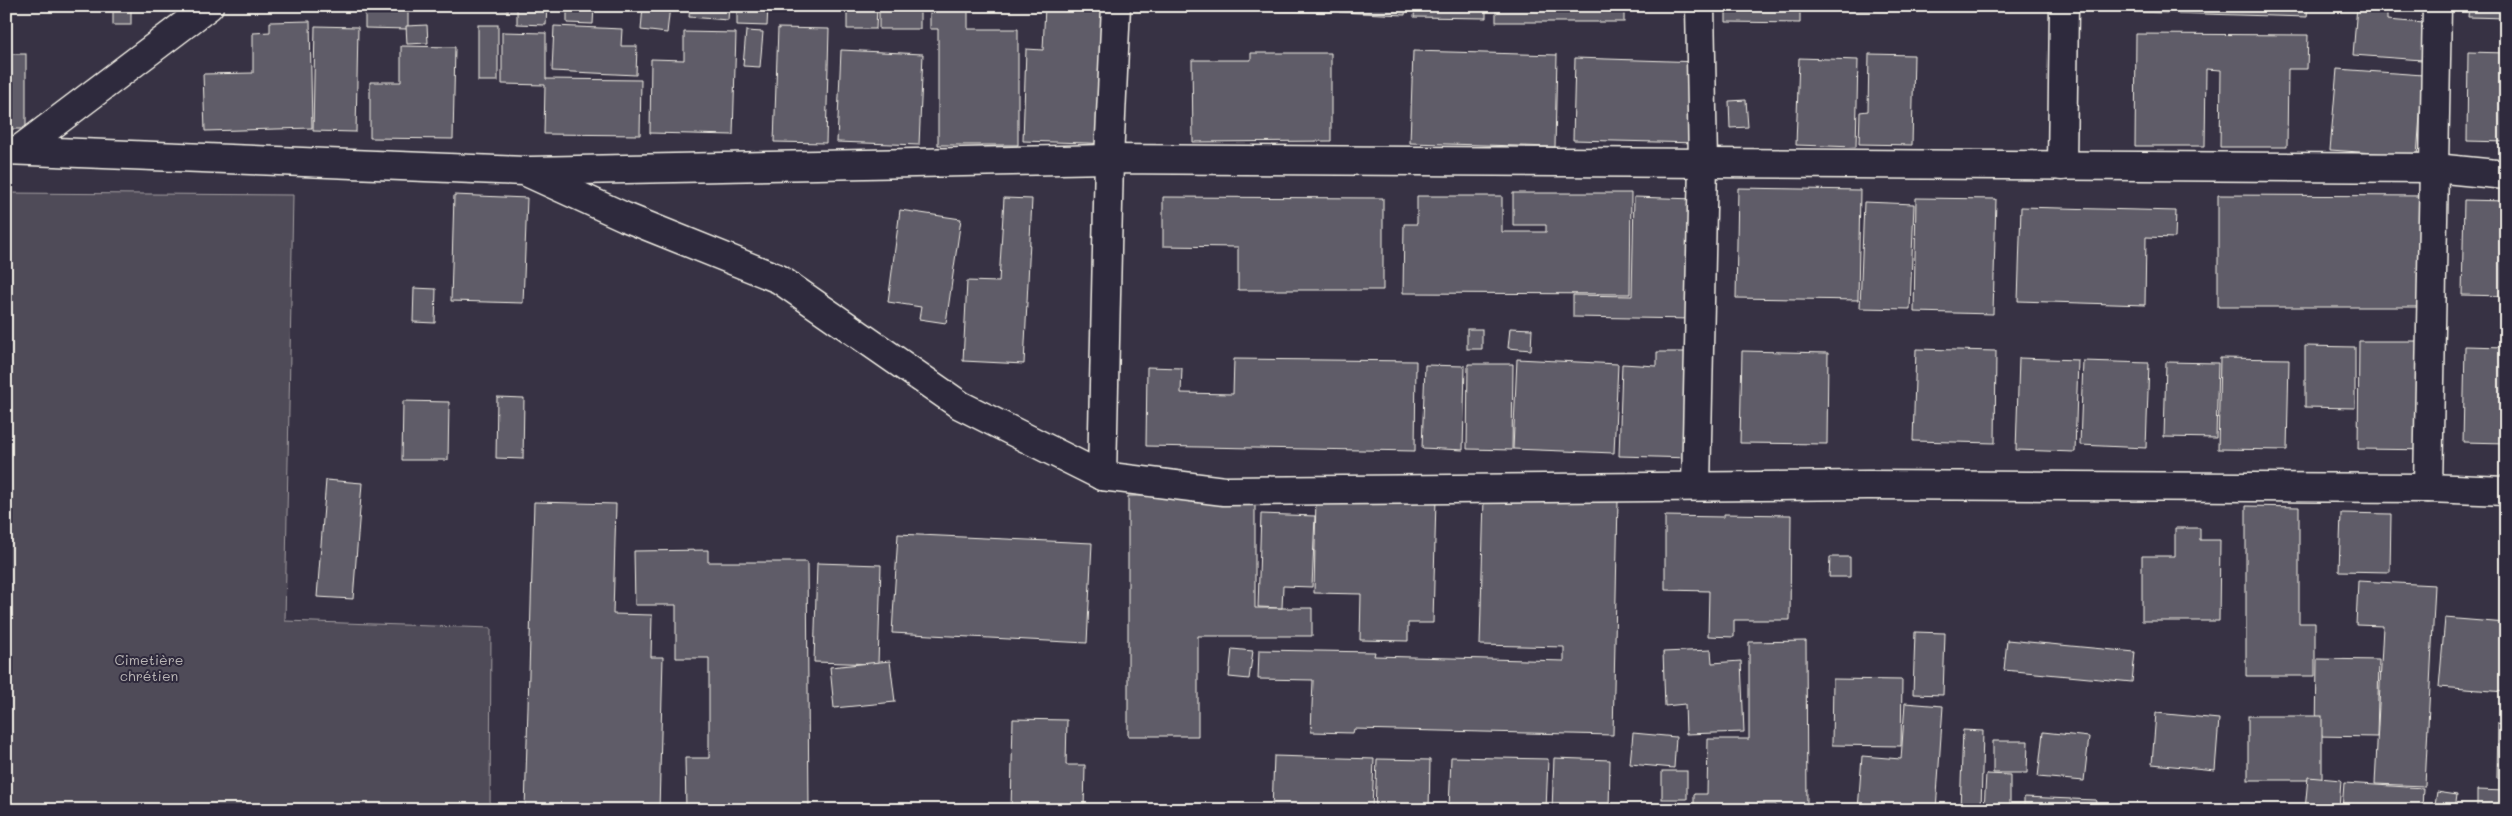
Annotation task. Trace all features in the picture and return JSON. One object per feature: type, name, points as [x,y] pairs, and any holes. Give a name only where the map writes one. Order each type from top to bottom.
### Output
[{"type":"street","points":[[13,150],[209,6]]},
{"type":"street","points":[[1102,476],[1109,159],[1116,6]]},
{"type":"street","points":[[1696,486],[1702,163],[1700,6]]},
{"type":"street","points":[[2062,166],[2064,6]]},
{"type":"street","points":[[2428,488],[2437,6]]},
{"type":"street","points":[[13,150],[524,171],[1109,159],[2435,168],[2506,175]]},
{"type":"street","points":[[524,171],[625,216],[779,279],[960,405],[1102,476],[1224,491],[1696,486],[2428,488],[2506,491]]},
{"type":"green space","name":"Cimetière chrétien","points":[[6,193],[293,195],[285,621],[491,628],[490,810],[6,810]]},
{"type":"building","points":[[113,6],[131,6],[131,25],[113,25]]},
{"type":"building","points":[[365,6],[408,6],[408,29],[365,28]]},
{"type":"building","points":[[441,6],[547,6],[546,25],[517,24],[517,10],[440,8]]},
{"type":"building","points":[[567,6],[594,6],[593,24],[567,23]]},
{"type":"building","points":[[643,6],[670,6],[667,33],[641,30]]},
{"type":"building","points":[[690,6],[729,6],[728,20],[689,17]]},
{"type":"building","points":[[737,6],[768,6],[767,26],[737,25]]},
{"type":"building","points":[[815,6],[877,6],[876,29],[847,29],[847,10],[815,10]]},
{"type":"building","points":[[879,6],[920,6],[920,29],[879,29]]},
{"type":"building","points":[[930,6],[1016,6],[968,7],[968,29],[1018,29],[1018,145],[938,145],[938,29],[930,29]]},
{"type":"building","points":[[1045,6],[1116,6],[1117,144],[1023,141],[1026,49],[1043,50]]},
{"type":"building","points":[[1253,6],[1332,6],[1332,12],[1253,11]]},
{"type":"building","points":[[1339,6],[1406,6],[1405,15],[1339,12]]},
{"type":"building","points":[[1415,6],[1486,6],[1486,18],[1414,17]]},
{"type":"building","points":[[1496,6],[1624,6],[1624,22],[1496,22]]},
{"type":"building","points":[[1726,6],[1915,6],[1915,11],[1800,10],[1800,23],[1726,22]]},
{"type":"building","points":[[2135,6],[2308,6],[2307,17],[2134,12]]},
{"type":"building","points":[[2357,6],[2387,8],[2387,20],[2424,23],[2422,60],[2353,55]]},
{"type":"building","points":[[2381,6],[2422,6],[2422,10]]},
{"type":"building","points":[[2469,6],[2506,6],[2506,18],[2468,17]]},
{"type":"building","points":[[310,21],[312,128],[205,131],[203,74],[253,73],[253,33],[270,32],[270,22]]},
{"type":"building","points":[[427,25],[428,43],[407,44],[406,26]]},
{"type":"building","points":[[478,25],[498,25],[498,81],[478,81]]},
{"type":"building","points":[[315,26],[358,27],[356,132],[313,131]]},
{"type":"building","points":[[554,26],[622,29],[621,46],[637,46],[636,75],[552,71]]},
{"type":"building","points":[[778,28],[829,29],[826,143],[774,142]]},
{"type":"building","points":[[746,31],[763,32],[760,67],[743,66]]},
{"type":"building","points":[[502,32],[546,33],[546,79],[641,80],[640,135],[544,134],[545,85],[502,84]]},
{"type":"building","points":[[684,32],[736,33],[733,135],[650,133],[651,59],[684,60]]},
{"type":"building","points":[[2136,34],[2308,35],[2307,69],[2288,69],[2287,147],[2220,147],[2221,70],[2206,69],[2205,146],[2135,146]]},
{"type":"building","points":[[401,46],[455,47],[453,139],[370,138],[370,82],[401,82]]},
{"type":"building","points":[[841,50],[923,54],[919,145],[837,142]]},
{"type":"building","points":[[1413,51],[1557,55],[1555,147],[1410,143]]},
{"type":"building","points":[[2468,52],[2506,53],[2506,142],[2467,141]]},
{"type":"building","points":[[1251,53],[1331,53],[1331,141],[1193,142],[1192,60],[1251,60]]},
{"type":"building","points":[[6,54],[26,54],[26,129],[6,129]]},
{"type":"building","points":[[1869,54],[1914,55],[1912,145],[1859,144],[1860,112],[1868,111]]},
{"type":"building","points":[[1575,58],[1701,62],[1699,143],[1573,140]]},
{"type":"building","points":[[1799,58],[1858,60],[1856,147],[1796,145]]},
{"type":"building","points":[[2337,69],[2423,75],[2417,156],[2330,150]]},
{"type":"building","points":[[1746,100],[1748,127],[1730,128],[1729,101]]},
{"type":"building","points":[[1738,188],[1860,190],[1858,300],[1736,298]]},
{"type":"building","points":[[1513,193],[1631,193],[1630,294],[1403,293],[1404,224],[1417,224],[1417,196],[1502,196],[1502,232],[1546,232],[1546,225],[1513,225]]},
{"type":"building","points":[[454,195],[527,198],[523,303],[451,301]]},
{"type":"building","points":[[2218,195],[2434,196],[2434,307],[2218,307]]},
{"type":"building","points":[[1163,197],[1383,198],[1383,290],[1238,290],[1238,247],[1163,246]]},
{"type":"building","points":[[1634,197],[1695,199],[1693,319],[1573,317],[1573,295],[1632,296]]},
{"type":"building","points":[[1004,198],[1032,199],[1024,364],[963,361],[967,281],[999,282]]},
{"type":"building","points":[[1916,198],[1996,199],[1993,314],[1914,312]]},
{"type":"building","points":[[2464,200],[2506,201],[2506,296],[2462,295]]},
{"type":"building","points":[[1864,202],[1914,204],[1910,309],[1860,308]]},
{"type":"building","points":[[2021,207],[2176,211],[2175,238],[2146,237],[2145,305],[2018,301]]},
{"type":"building","points":[[900,210],[961,219],[946,323],[919,319],[921,307],[888,302]]},
{"type":"building","points":[[414,288],[436,289],[435,323],[413,322]]},
{"type":"building","points":[[1510,328],[1532,329],[1531,350],[1508,348]]},
{"type":"building","points":[[1467,329],[1482,329],[1482,349],[1467,349]]},
{"type":"building","points":[[2359,341],[2438,341],[2437,450],[2358,449]]},
{"type":"building","points":[[2305,346],[2355,347],[2355,408],[2305,407]]},
{"type":"building","points":[[2465,346],[2506,347],[2506,443],[2463,442]]},
{"type":"building","points":[[1916,349],[1996,351],[1995,443],[1913,441]]},
{"type":"building","points":[[1742,351],[1828,353],[1827,444],[1740,443]]},
{"type":"building","points":[[1657,352],[1695,352],[1692,458],[1619,456],[1622,364],[1657,366]]},
{"type":"building","points":[[2019,358],[2078,360],[2075,452],[2016,450]]},
{"type":"building","points":[[2220,358],[2289,359],[2287,450],[2218,449]]},
{"type":"building","points":[[1234,359],[1416,361],[1415,451],[1146,446],[1147,367],[1182,368],[1181,393],[1233,394]]},
{"type":"building","points":[[1517,359],[1618,364],[1614,453],[1513,449]]},
{"type":"building","points":[[2083,361],[2149,363],[2146,448],[2080,445]]},
{"type":"building","points":[[2166,362],[2218,363],[2216,438],[2164,437]]},
{"type":"building","points":[[1468,364],[1513,364],[1512,450],[1467,449]]},
{"type":"building","points":[[1425,365],[1465,366],[1463,450],[1422,448]]},
{"type":"building","points":[[497,397],[524,398],[523,459],[496,458]]},
{"type":"building","points":[[403,401],[449,402],[448,460],[402,460]]},
{"type":"building","points":[[326,480],[362,483],[353,599],[317,597]]},
{"type":"building","points":[[1255,495],[1255,608],[1312,608],[1312,636],[1198,636],[1198,736],[1128,736],[1128,496]]},
{"type":"building","points":[[1316,496],[1436,498],[1433,623],[1408,623],[1408,641],[1360,640],[1361,594],[1314,593]]},
{"type":"building","points":[[1484,498],[1618,501],[1613,735],[1354,729],[1353,733],[1311,732],[1313,680],[1258,679],[1259,650],[1375,652],[1374,656],[1564,661],[1564,647],[1480,645]]},
{"type":"building","points":[[534,502],[616,504],[613,614],[652,615],[651,657],[663,657],[659,810],[525,810]]},
{"type":"building","points":[[2246,506],[2299,507],[2299,623],[2315,623],[2315,676],[2246,676]]},
{"type":"building","points":[[2341,513],[2391,514],[2390,572],[2339,571]]},
{"type":"building","points":[[1261,514],[1315,516],[1312,587],[1283,586],[1282,608],[1258,607]]},
{"type":"building","points":[[1724,514],[1791,515],[1790,620],[1734,620],[1734,637],[1708,636],[1709,591],[1665,590],[1665,516],[1724,517]]},
{"type":"building","points":[[2175,528],[2200,528],[2200,540],[2220,540],[2219,621],[2142,621],[2142,556],[2175,556]]},
{"type":"building","points":[[898,534],[1092,543],[1087,643],[892,633]]},
{"type":"building","points":[[708,550],[708,562],[807,562],[809,810],[686,810],[685,758],[709,758],[709,658],[676,658],[676,605],[635,605],[634,551]]},
{"type":"building","points":[[1830,557],[1850,557],[1850,577],[1829,577]]},
{"type":"building","points":[[817,563],[881,565],[878,664],[814,662]]},
{"type":"building","points":[[2358,581],[2435,585],[2425,786],[2375,784],[2383,626],[2356,625]]},
{"type":"building","points":[[2445,618],[2506,623],[2506,692],[2439,687]]},
{"type":"building","points":[[1915,632],[1945,633],[1943,695],[1913,694]]},
{"type":"building","points":[[2007,640],[2135,652],[2132,682],[2004,670]]},
{"type":"building","points":[[1806,641],[1807,807],[1776,810],[1776,805],[1759,805],[1759,810],[1694,810],[1694,794],[1707,794],[1708,739],[1749,739],[1749,642]]},
{"type":"building","points":[[1232,649],[1253,651],[1249,679],[1229,677]]},
{"type":"building","points":[[1711,650],[1712,663],[1741,661],[1744,732],[1686,734],[1685,704],[1665,706],[1663,652]]},
{"type":"building","points":[[2317,659],[2379,660],[2377,737],[2316,736]]},
{"type":"building","points":[[890,661],[895,702],[834,708],[830,667]]},
{"type":"building","points":[[1833,679],[1902,680],[1901,746],[1832,745]]},
{"type":"building","points":[[1905,703],[1943,706],[1936,810],[1858,810],[1862,756],[1901,759]]},
{"type":"building","points":[[2156,713],[2219,719],[2215,770],[2152,764]]},
{"type":"building","points":[[2248,716],[2322,716],[2322,780],[2248,780]]},
{"type":"building","points":[[1013,719],[1067,720],[1066,765],[1085,765],[1084,810],[1011,810]]},
{"type":"building","points":[[2498,722],[2506,722],[2506,778],[2497,778]]},
{"type":"building","points":[[1963,730],[1983,731],[1981,810],[1960,810]]},
{"type":"building","points":[[2043,732],[2089,737],[2084,781],[2038,777]]},
{"type":"building","points":[[1633,733],[1676,737],[1674,768],[1630,764]]},
{"type":"building","points":[[1993,741],[2028,741],[2027,773],[1993,773]]},
{"type":"building","points":[[1274,756],[1374,759],[1372,810],[1272,810]]},
{"type":"building","points":[[1451,757],[1548,759],[1546,810],[1449,810]]},
{"type":"building","points":[[1554,758],[1610,760],[1609,810],[1552,810]]},
{"type":"building","points":[[1377,759],[1430,760],[1429,810],[1375,810]]},
{"type":"building","points":[[1662,771],[1687,771],[1687,799],[1662,799]]},
{"type":"building","points":[[1986,774],[2010,775],[2010,810],[1984,810]]},
{"type":"building","points":[[2308,777],[2341,780],[2339,810],[2305,810]]},
{"type":"building","points":[[2344,783],[2423,788],[2422,810],[2342,810]]},
{"type":"building","points":[[2477,790],[2506,791],[2506,810],[2477,810]]},
{"type":"building","points":[[2437,792],[2457,795],[2455,810],[2434,810]]},
{"type":"building","points":[[2024,797],[2096,800],[2095,810],[2024,810]]}]
